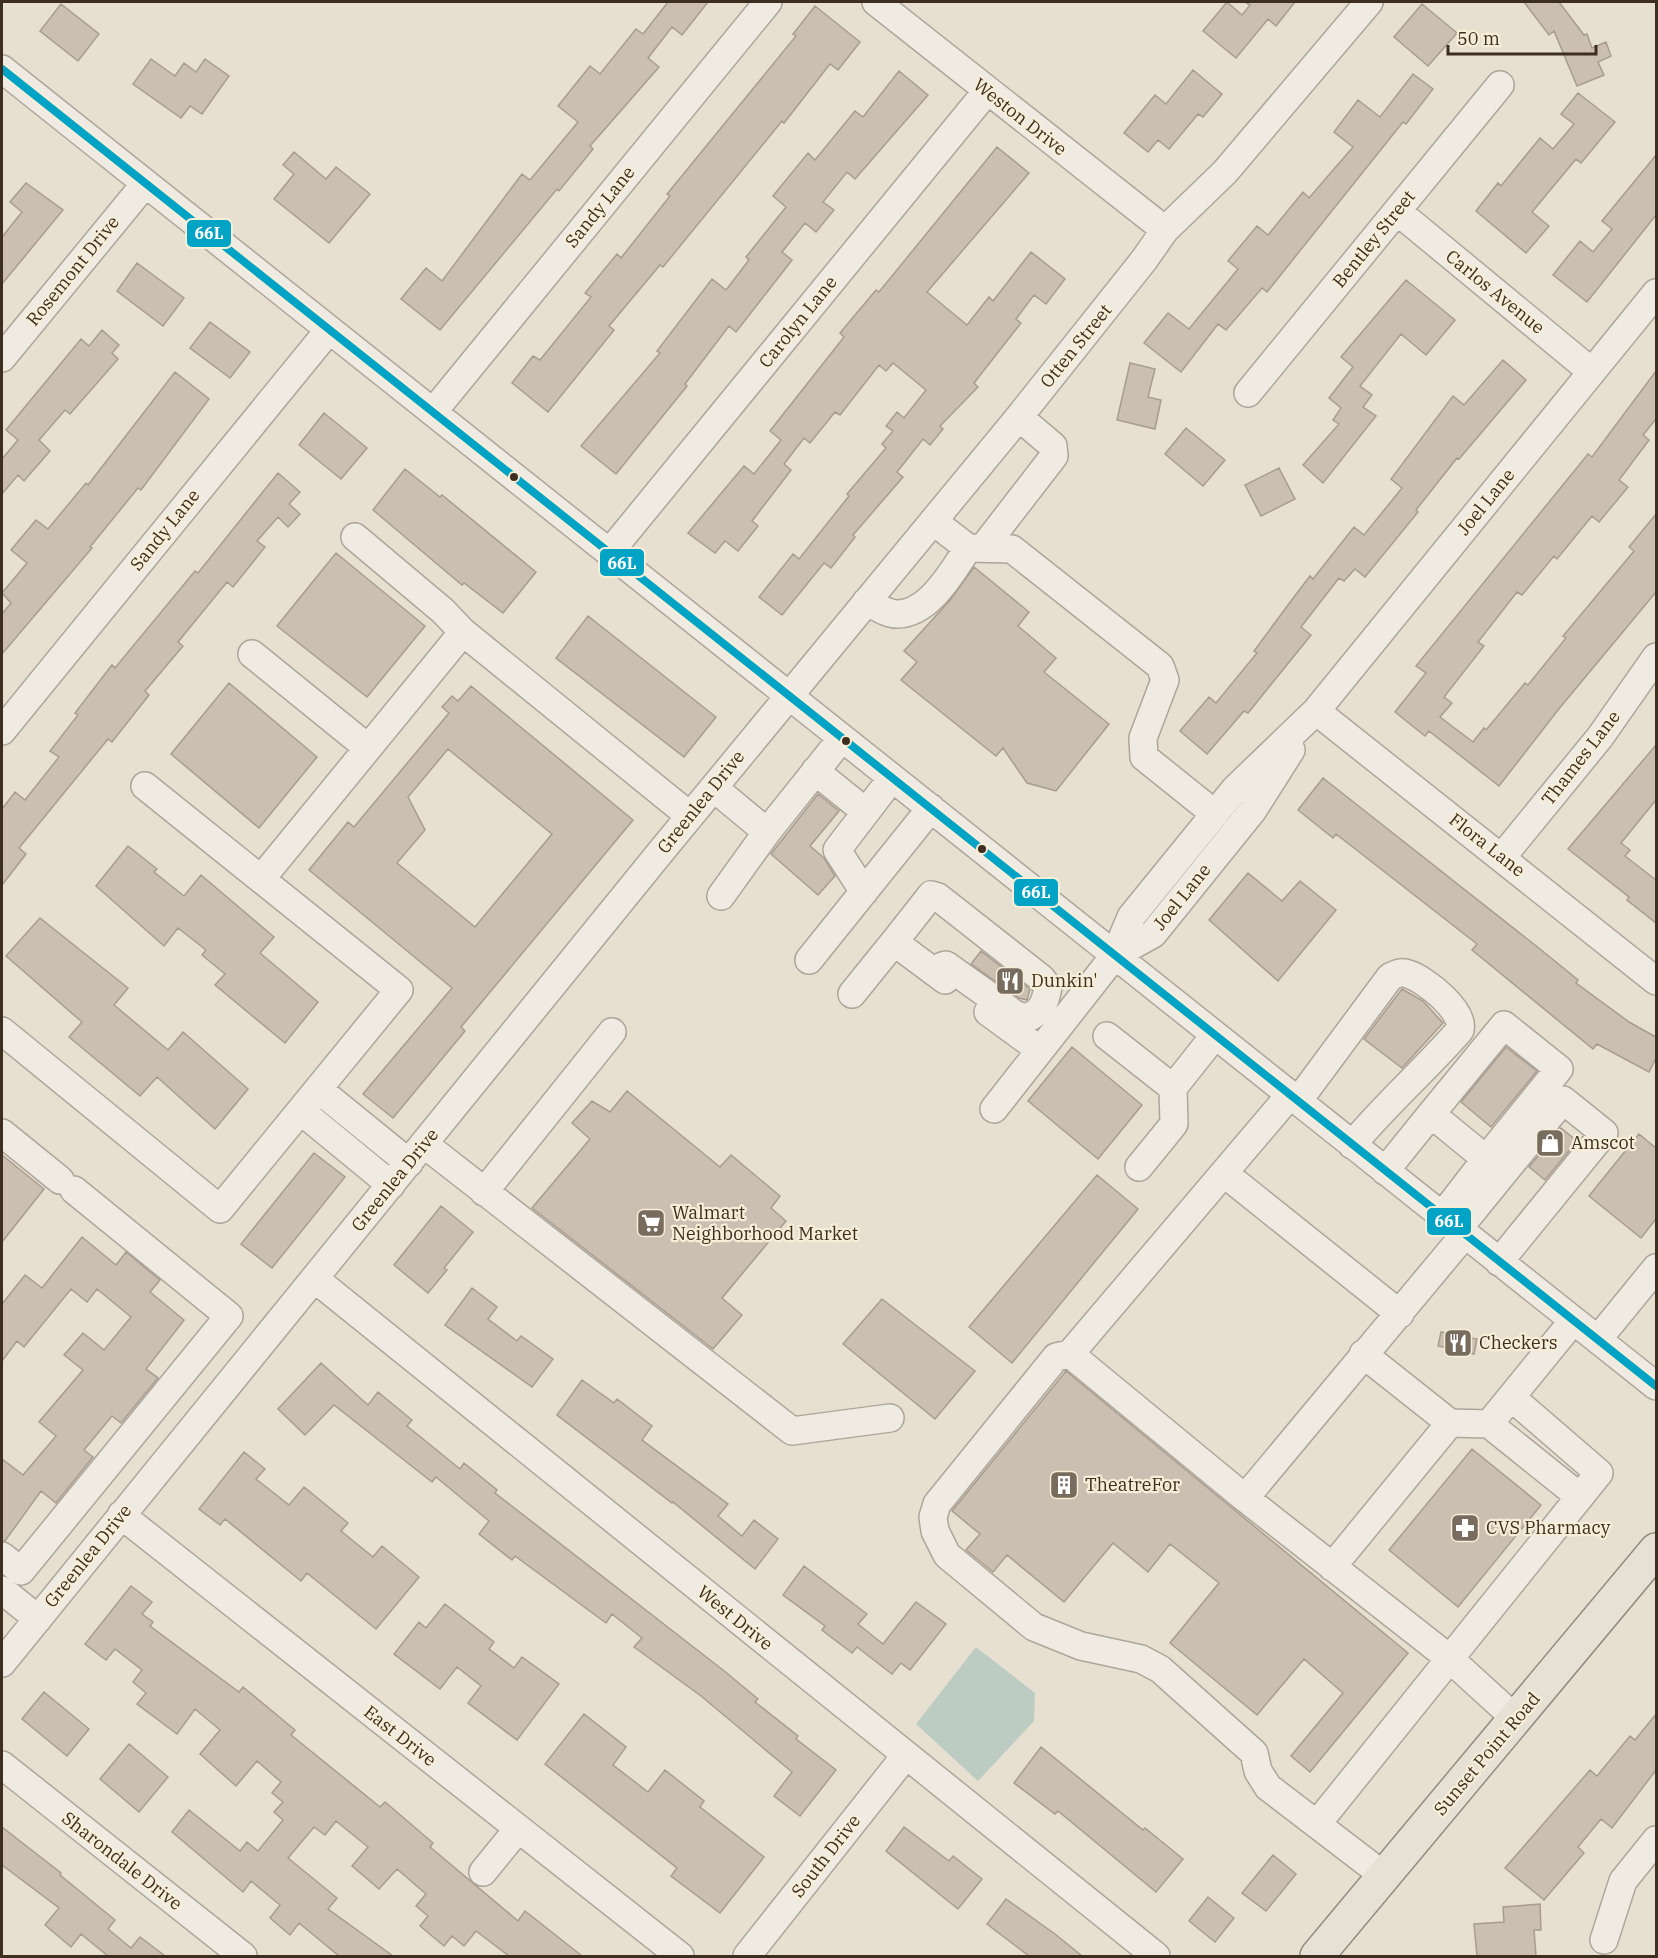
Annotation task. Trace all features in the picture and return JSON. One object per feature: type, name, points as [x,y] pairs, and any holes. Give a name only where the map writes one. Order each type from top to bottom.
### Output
[{"type":"main road","name":"Sunset Point Road","points":[[1317,1956],[1383,1875],[1517,1720],[1656,1550]]},
{"type":"street","name":"Sandy Lane","points":[[433,412],[768,2]]},
{"type":"street","name":"Weston Drive","points":[[876,2],[1165,230]]},
{"type":"street","name":"Otten Street","points":[[788,696],[1019,417],[1144,260],[1165,230],[1226,172],[1369,2]]},
{"type":"street","points":[[2,69],[1656,1386]]},
{"type":"street","name":"Bentley Street","points":[[1248,393],[1500,85]]},
{"type":"street","name":"Carolyn Lane","points":[[609,553],[987,91]]},
{"type":"street","name":"Rosemont Drive","points":[[2,358],[145,184]]},
{"type":"street","name":"Carlos Avenue","points":[[1397,211],[1592,372]]},
{"type":"street","name":"Joel Lane","points":[[1115,955],[1153,934],[1253,810],[1316,711],[1656,293]]},
{"type":"street","name":"Sandy Lane","points":[[2,731],[329,330]]},
{"type":"street","points":[[866,602],[898,614],[926,602],[1054,456],[1053,446],[1019,417]]},
{"type":"street","points":[[933,521],[975,548],[1012,549],[1160,666],[1165,680],[1143,738],[1144,757],[1215,814]]},
{"type":"street","points":[[355,537],[443,611],[463,632],[690,816]]},
{"type":"street","points":[[261,879],[463,632]]},
{"type":"street","points":[[252,654],[368,748]]},
{"type":"street","name":"Thames Lane","points":[[1502,857],[1600,737],[1656,657]]},
{"type":"street","name":"Greenlea Drive","points":[[2,1663],[788,696]]},
{"type":"street","name":"Joel Lane","points":[[1115,955],[1131,917],[1235,789],[1316,711]]},
{"type":"street","name":"Flora Lane","points":[[1316,711],[1656,981]]},
{"type":"street","points":[[721,896],[767,832],[842,738]]},
{"type":"street","points":[[815,771],[866,812]]},
{"type":"street","points":[[864,892],[837,850],[892,777]]},
{"type":"street","points":[[2,1031],[220,1209],[399,990],[145,786]]},
{"type":"street","points":[[714,788],[767,832]]},
{"type":"street","points":[[809,960],[931,808]]},
{"type":"street","points":[[852,994],[931,895],[938,897],[1041,978],[1048,987],[1045,1004],[1038,1012],[1028,1017],[1016,1015],[946,965],[932,970]]},
{"type":"street","points":[[894,942],[1040,1050]]},
{"type":"street","points":[[994,1108],[1115,955]]},
{"type":"street","points":[[1353,1145],[1386,1105],[1422,1073],[1460,1030],[1462,1024],[1447,1000],[1407,973],[1399,973],[1390,977],[1294,1098],[1225,1174],[1209,1186],[1070,1354],[1056,1357],[937,1504],[933,1517],[947,1555],[1034,1627],[1081,1647],[1141,1659],[1160,1669],[1254,1753],[1258,1771],[1268,1786],[1383,1875]]},
{"type":"street","points":[[1245,1498],[1363,1354],[1400,1314],[1455,1226],[1486,1159],[1560,1069],[1504,1025],[1385,1171]]},
{"type":"street","points":[[484,1192],[612,1032]]},
{"type":"street","points":[[1139,1167],[1173,1124],[1173,1088],[1215,1035]]},
{"type":"street","points":[[1107,1036],[1173,1088]]},
{"type":"street","points":[[318,1089],[417,1154],[484,1192],[792,1431],[890,1418]]},
{"type":"street","points":[[1455,1226],[1563,1100],[1604,1133],[1499,1262]]},
{"type":"street","points":[[301,1111],[391,1185]]},
{"type":"street","points":[[1431,1114],[1486,1159]]},
{"type":"street","points":[[2,1133],[229,1316],[21,1571],[2,1556]]},
{"type":"street","points":[[1225,1174],[1400,1314]]},
{"type":"street","points":[[1598,1339],[1655,1272]]},
{"type":"street","name":"West Drive","points":[[315,1279],[1156,1956]]},
{"type":"street","points":[[1489,1424],[1574,1321]]},
{"type":"street","points":[[1070,1354],[1245,1498],[1449,1658],[1517,1720]]},
{"type":"street","points":[[1363,1354],[1449,1423],[1489,1424],[1580,1497]]},
{"type":"street","points":[[1317,1824],[1599,1473],[1511,1397]]},
{"type":"street","points":[[1332,1567],[1449,1423]]},
{"type":"street","points":[[120,1449],[153,1476]]},
{"type":"street","name":"East Drive","points":[[121,1515],[680,1956]]},
{"type":"street","points":[[2,1590],[38,1619]]},
{"type":"street","name":"South Drive","points":[[747,1956],[906,1755]]},
{"type":"street","name":"Sharondale Drive","points":[[2,1765],[243,1956]]},
{"type":"street","points":[[483,1872],[518,1829]]},
{"type":"street","points":[[1604,1940],[1623,1881],[1656,1840]]},
{"type":"shaded area","points":[[976,1647],[1035,1693],[1034,1721],[978,1781],[916,1724]]},
{"type":"building","points":[[668,2],[708,2],[682,35],[672,27],[648,58],[659,67],[590,146],[593,149],[559,191],[557,189],[440,330],[401,299],[426,268],[442,281],[522,174],[530,180],[578,122],[558,106],[590,66],[600,74],[636,29],[643,34]]},
{"type":"building","points":[[1227,2],[1242,15],[1250,5],[1245,2],[1295,2],[1276,26],[1268,19],[1236,58],[1203,31]]},
{"type":"building","points":[[1524,2],[1559,2],[1584,35],[1587,34],[1592,48],[1606,42],[1611,56],[1598,62],[1604,75],[1577,86],[1554,31],[1549,35]]},
{"type":"building","points":[[61,4],[99,34],[78,61],[40,31]]},
{"type":"building","points":[[1422,4],[1457,33],[1428,66],[1394,37]]},
{"type":"building","points":[[815,6],[860,42],[838,70],[830,64],[784,123],[782,121],[663,267],[660,265],[609,326],[614,330],[548,412],[512,383],[533,356],[540,360],[591,297],[585,293],[617,254],[621,258],[670,196],[667,194],[796,36],[793,34]]},
{"type":"building","points":[[151,59],[175,76],[184,63],[196,72],[205,59],[229,76],[202,114],[190,106],[181,118],[133,84]]},
{"type":"building","points":[[1193,70],[1222,94],[1203,117],[1198,114],[1169,149],[1158,140],[1148,152],[1124,133],[1155,95],[1166,104]]},
{"type":"building","points":[[899,71],[928,95],[855,179],[847,172],[823,202],[834,210],[816,232],[805,223],[782,252],[792,260],[736,332],[729,326],[685,384],[687,386],[616,474],[581,446],[660,353],[657,351],[712,279],[726,290],[749,260],[746,257],[786,207],[773,196],[808,153],[815,160],[855,111],[863,117]]},
{"type":"building","points":[[1413,74],[1433,89],[1406,124],[1403,122],[1267,292],[1262,288],[1226,330],[1218,324],[1181,372],[1144,343],[1168,313],[1189,329],[1238,269],[1228,261],[1257,226],[1268,235],[1303,192],[1309,198],[1353,147],[1334,132],[1358,100],[1380,117]]},
{"type":"building","points":[[1578,93],[1615,122],[1581,163],[1576,159],[1532,212],[1549,226],[1526,253],[1476,211],[1498,183],[1501,186],[1540,138],[1553,149],[1574,124],[1561,114]]},
{"type":"building","points":[[997,147],[1029,173],[927,292],[967,325],[989,297],[993,301],[1031,252],[1065,279],[1046,304],[1034,295],[1016,319],[1021,323],[974,383],[978,387],[940,426],[943,429],[930,445],[923,439],[897,472],[903,477],[853,535],[855,537],[831,568],[824,563],[782,615],[759,597],[793,554],[799,559],[849,496],[847,494],[886,448],[882,444],[893,431],[886,426],[897,412],[904,418],[926,390],[893,363],[886,371],[879,365],[840,415],[835,412],[810,443],[804,438],[784,464],[791,470],[752,521],[758,526],[738,551],[725,541],[715,553],[688,533],[744,466],[754,474],[781,440],[770,431],[844,337],[840,333],[876,290],[879,292]]},
{"type":"building","points":[[294,152],[326,179],[336,167],[370,194],[329,243],[274,199],[294,174],[283,165]]},
{"type":"building","points":[[1656,155],[1656,215],[1587,302],[1553,275],[1580,241],[1593,252],[1612,229],[1602,221]]},
{"type":"building","points":[[26,183],[63,210],[2,284],[2,237],[22,212],[10,202]]},
{"type":"building","points":[[137,263],[184,298],[163,326],[117,291]]},
{"type":"building","points":[[1406,280],[1455,320],[1426,355],[1401,334],[1360,386],[1372,395],[1363,407],[1376,416],[1323,483],[1303,465],[1339,424],[1333,420],[1341,408],[1329,398],[1353,367],[1341,357]]},
{"type":"building","points":[[210,322],[250,352],[230,378],[190,348]]},
{"type":"building","points":[[102,330],[119,345],[112,353],[118,359],[70,414],[65,410],[39,440],[50,451],[24,481],[18,475],[2,494],[2,459],[18,440],[6,430],[81,339],[89,346]]},
{"type":"building","points":[[1503,360],[1526,380],[1459,459],[1457,458],[1416,510],[1418,512],[1365,577],[1355,569],[1344,581],[1339,578],[1301,627],[1311,635],[1248,713],[1244,711],[1207,754],[1180,731],[1209,697],[1216,703],[1257,653],[1254,651],[1310,576],[1313,579],[1354,527],[1364,535],[1402,488],[1391,479],[1453,396],[1464,405]]},
{"type":"building","points":[[1130,363],[1155,369],[1148,397],[1161,400],[1155,429],[1117,420]]},
{"type":"building","points":[[1656,371],[1656,419],[1643,435],[1649,440],[1619,480],[1628,487],[1599,522],[1592,516],[1557,559],[1554,556],[1522,595],[1517,592],[1478,642],[1484,646],[1444,697],[1452,703],[1440,717],[1473,742],[1484,728],[1486,730],[1525,683],[1528,685],[1566,638],[1563,636],[1634,551],[1629,547],[1656,514],[1656,592],[1558,710],[1499,786],[1429,731],[1425,736],[1395,712],[1426,673],[1416,666],[1588,454],[1592,457]]},
{"type":"building","points":[[175,372],[209,399],[141,490],[138,488],[90,547],[92,548],[2,654],[2,614],[11,603],[2,593],[27,563],[11,550],[36,520],[48,529],[86,483],[88,485]]},
{"type":"building","points":[[324,413],[367,448],[341,479],[299,445]]},
{"type":"building","points":[[1186,428],[1225,460],[1203,486],[1165,454]]},
{"type":"building","points":[[1279,468],[1295,499],[1261,516],[1245,485]]},
{"type":"building","points":[[405,469],[440,497],[442,495],[536,572],[503,613],[464,583],[462,585],[373,510]]},
{"type":"building","points":[[278,473],[300,492],[289,504],[300,514],[288,527],[278,517],[257,541],[265,547],[233,587],[227,582],[178,642],[183,646],[145,691],[149,695],[112,742],[108,739],[19,848],[26,854],[2,885],[2,809],[15,792],[25,800],[59,757],[50,751],[78,715],[75,713],[112,665],[115,668],[195,571],[198,573]]},
{"type":"building","points":[[336,553],[425,626],[367,697],[277,626]]},
{"type":"building","points":[[974,567],[1029,612],[1018,626],[1056,658],[1044,672],[1109,724],[1056,791],[1027,783],[1003,748],[996,756],[901,680],[917,662],[904,651],[951,599]]},
{"type":"building","points":[[588,616],[716,717],[684,757],[556,658]]},
{"type":"building","points":[[229,683],[317,757],[259,828],[171,754]]},
{"type":"building","points":[[471,686],[633,820],[461,1027],[465,1031],[393,1118],[363,1094],[452,988],[309,870],[348,822],[354,827],[449,713],[442,707],[452,696],[458,701]],"holes":[[[448,749],[552,834],[475,927],[397,863],[425,830],[408,797]]]},
{"type":"building","points":[[1656,745],[1656,800],[1621,843],[1630,850],[1625,856],[1656,880],[1656,923],[1627,900],[1629,897],[1568,849]]},
{"type":"building","points":[[1323,778],[1540,949],[1578,980],[1576,983],[1629,1022],[1656,1037],[1656,1058],[1649,1072],[1597,1044],[1593,1049],[1472,950],[1477,944],[1336,834],[1333,838],[1298,810]]},
{"type":"building","points":[[818,794],[839,811],[810,846],[824,858],[835,876],[818,895],[771,854]]},
{"type":"building","points":[[128,846],[157,869],[154,872],[184,896],[201,875],[274,937],[260,953],[318,1002],[285,1043],[215,985],[225,974],[202,955],[206,950],[178,928],[164,946],[96,886]]},
{"type":"building","points":[[1248,873],[1282,901],[1300,881],[1336,910],[1278,981],[1209,920]]},
{"type":"building","points":[[40,918],[128,988],[114,1005],[168,1050],[183,1032],[248,1089],[215,1129],[157,1077],[140,1096],[69,1037],[82,1022],[6,956]]},
{"type":"building","points":[[981,951],[1030,989],[1027,1000],[1019,998],[971,964]]},
{"type":"building","points":[[1402,989],[1423,1001],[1443,1023],[1402,1068],[1364,1039]]},
{"type":"building","points":[[1072,1047],[1142,1105],[1098,1159],[1028,1101]]},
{"type":"building","points":[[1506,1047],[1537,1071],[1491,1127],[1461,1102]]},
{"type":"building","points":[[627,1091],[720,1167],[731,1155],[780,1196],[771,1208],[786,1221],[722,1298],[742,1315],[713,1349],[532,1208],[590,1139],[572,1123],[592,1101],[610,1112]]},
{"type":"building","points":[[1561,1128],[1577,1141],[1545,1180],[1529,1167]]},
{"type":"building","points":[[1639,1134],[1656,1148],[1656,1219],[1641,1238],[1589,1196]]},
{"type":"building","points":[[314,1153],[345,1177],[272,1268],[241,1244]]},
{"type":"building","points":[[2,1155],[44,1189],[2,1242]]},
{"type":"building","points":[[1097,1175],[1138,1209],[1012,1363],[969,1327]]},
{"type":"building","points":[[441,1206],[473,1232],[444,1268],[447,1270],[428,1293],[394,1265]]},
{"type":"building","points":[[82,1237],[116,1265],[126,1252],[160,1280],[150,1292],[184,1320],[146,1369],[158,1378],[121,1423],[112,1416],[84,1450],[93,1457],[56,1503],[41,1491],[5,1541],[2,1541],[2,1459],[23,1475],[56,1436],[39,1422],[83,1370],[64,1355],[83,1333],[104,1350],[131,1317],[97,1289],[87,1302],[71,1289],[24,1347],[17,1341],[2,1361],[2,1304],[25,1275],[42,1288]]},
{"type":"building","points":[[472,1288],[497,1307],[488,1319],[517,1341],[521,1336],[553,1359],[532,1387],[445,1325]]},
{"type":"building","points":[[882,1299],[975,1371],[935,1419],[843,1344]]},
{"type":"building","name":"Checkers","points":[[1441,1332],[1477,1339],[1474,1354],[1438,1346]]},
{"type":"building","points":[[321,1363],[368,1405],[378,1392],[412,1420],[407,1426],[460,1469],[464,1463],[497,1490],[495,1493],[723,1670],[758,1699],[755,1702],[798,1736],[796,1739],[836,1770],[800,1816],[774,1796],[792,1772],[701,1696],[634,1647],[642,1638],[612,1614],[606,1623],[515,1556],[512,1560],[479,1534],[489,1521],[436,1477],[432,1482],[334,1405],[305,1435],[278,1409]]},
{"type":"building","points":[[1066,1371],[1408,1653],[1310,1772],[1291,1756],[1343,1693],[1304,1659],[1257,1715],[1170,1643],[1219,1583],[1170,1544],[1148,1572],[1113,1543],[1064,1602],[1007,1555],[993,1572],[966,1550],[980,1534],[952,1511]]},
{"type":"building","points":[[582,1380],[614,1403],[617,1399],[652,1426],[642,1440],[728,1504],[718,1516],[742,1536],[754,1520],[778,1539],[755,1569],[673,1502],[557,1415]]},
{"type":"building","name":"CVS Pharmacy","points":[[1472,1449],[1541,1505],[1458,1607],[1389,1550]]},
{"type":"building","points":[[244,1452],[265,1469],[256,1479],[289,1505],[304,1487],[348,1523],[341,1531],[373,1557],[382,1546],[419,1577],[376,1629],[307,1573],[301,1581],[225,1519],[220,1525],[199,1509]]},
{"type":"building","points":[[804,1566],[867,1614],[858,1624],[883,1644],[916,1602],[946,1624],[910,1670],[901,1663],[892,1674],[857,1647],[852,1653],[822,1630],[825,1626],[783,1595]]},
{"type":"building","points":[[131,1586],[152,1602],[142,1614],[153,1622],[150,1626],[239,1692],[243,1687],[295,1730],[291,1735],[380,1807],[385,1802],[433,1843],[430,1847],[518,1921],[525,1911],[582,1956],[509,1956],[476,1931],[464,1946],[452,1936],[444,1946],[420,1926],[428,1916],[416,1906],[426,1894],[397,1869],[379,1889],[352,1866],[368,1847],[336,1821],[325,1835],[314,1827],[288,1858],[337,1898],[328,1909],[393,1956],[339,1956],[299,1923],[290,1935],[270,1918],[280,1905],[251,1881],[243,1892],[172,1832],[189,1810],[240,1851],[247,1842],[258,1851],[283,1820],[274,1812],[283,1802],[272,1793],[281,1782],[257,1761],[236,1786],[200,1754],[220,1730],[195,1709],[177,1734],[137,1704],[146,1693],[133,1682],[142,1670],[115,1649],[106,1660],[85,1644]]},
{"type":"building","points":[[445,1604],[494,1642],[489,1649],[514,1668],[522,1657],[559,1684],[517,1740],[468,1703],[481,1686],[457,1667],[440,1689],[394,1654],[419,1622],[426,1628]]},
{"type":"building","points":[[44,1692],[89,1729],[67,1756],[22,1719]]},
{"type":"building","points":[[584,1714],[626,1747],[613,1765],[648,1792],[665,1770],[704,1801],[700,1807],[764,1857],[720,1913],[671,1876],[677,1868],[545,1764]]},
{"type":"building","points":[[1656,1714],[1656,1770],[1612,1828],[1601,1819],[1578,1847],[1584,1853],[1544,1900],[1505,1868],[1590,1770],[1597,1776],[1630,1736],[1635,1740]]},
{"type":"building","points":[[129,1744],[168,1777],[139,1812],[100,1779]]},
{"type":"building","points":[[1041,1747],[1143,1830],[1145,1828],[1183,1859],[1156,1892],[1058,1811],[1055,1814],[1014,1783]]},
{"type":"building","points":[[2,1827],[61,1873],[60,1875],[115,1920],[108,1929],[131,1948],[140,1937],[165,1956],[108,1956],[81,1934],[71,1947],[45,1925],[59,1908],[2,1865]]},
{"type":"building","points":[[904,1827],[949,1861],[953,1856],[982,1879],[958,1909],[886,1851]]},
{"type":"building","points":[[1273,1855],[1296,1874],[1266,1911],[1242,1893]]},
{"type":"building","points":[[1208,1897],[1234,1918],[1215,1942],[1189,1921]]},
{"type":"building","points":[[1006,1899],[1082,1956],[1029,1956],[987,1924]]},
{"type":"building","points":[[1540,1904],[1541,1930],[1534,1930],[1536,1956],[1477,1956],[1474,1924],[1504,1922],[1503,1907]]},
{"type":"transit line","name":"66L","points":[[2,69],[1656,1386]]},
{"type":"place","name":"Dunkin'","points":[[1010,981]]},
{"type":"place","name":"Amscot","points":[[1550,1143]]},
{"type":"place","name":"Walmart Neighborhood Market","points":[[651,1223]]},
{"type":"place","name":"Checkers","points":[[1458,1343]]},
{"type":"place","name":"TheatreFor","points":[[1064,1485]]},
{"type":"place","name":"CVS Pharmacy","points":[[1465,1528]]}]
